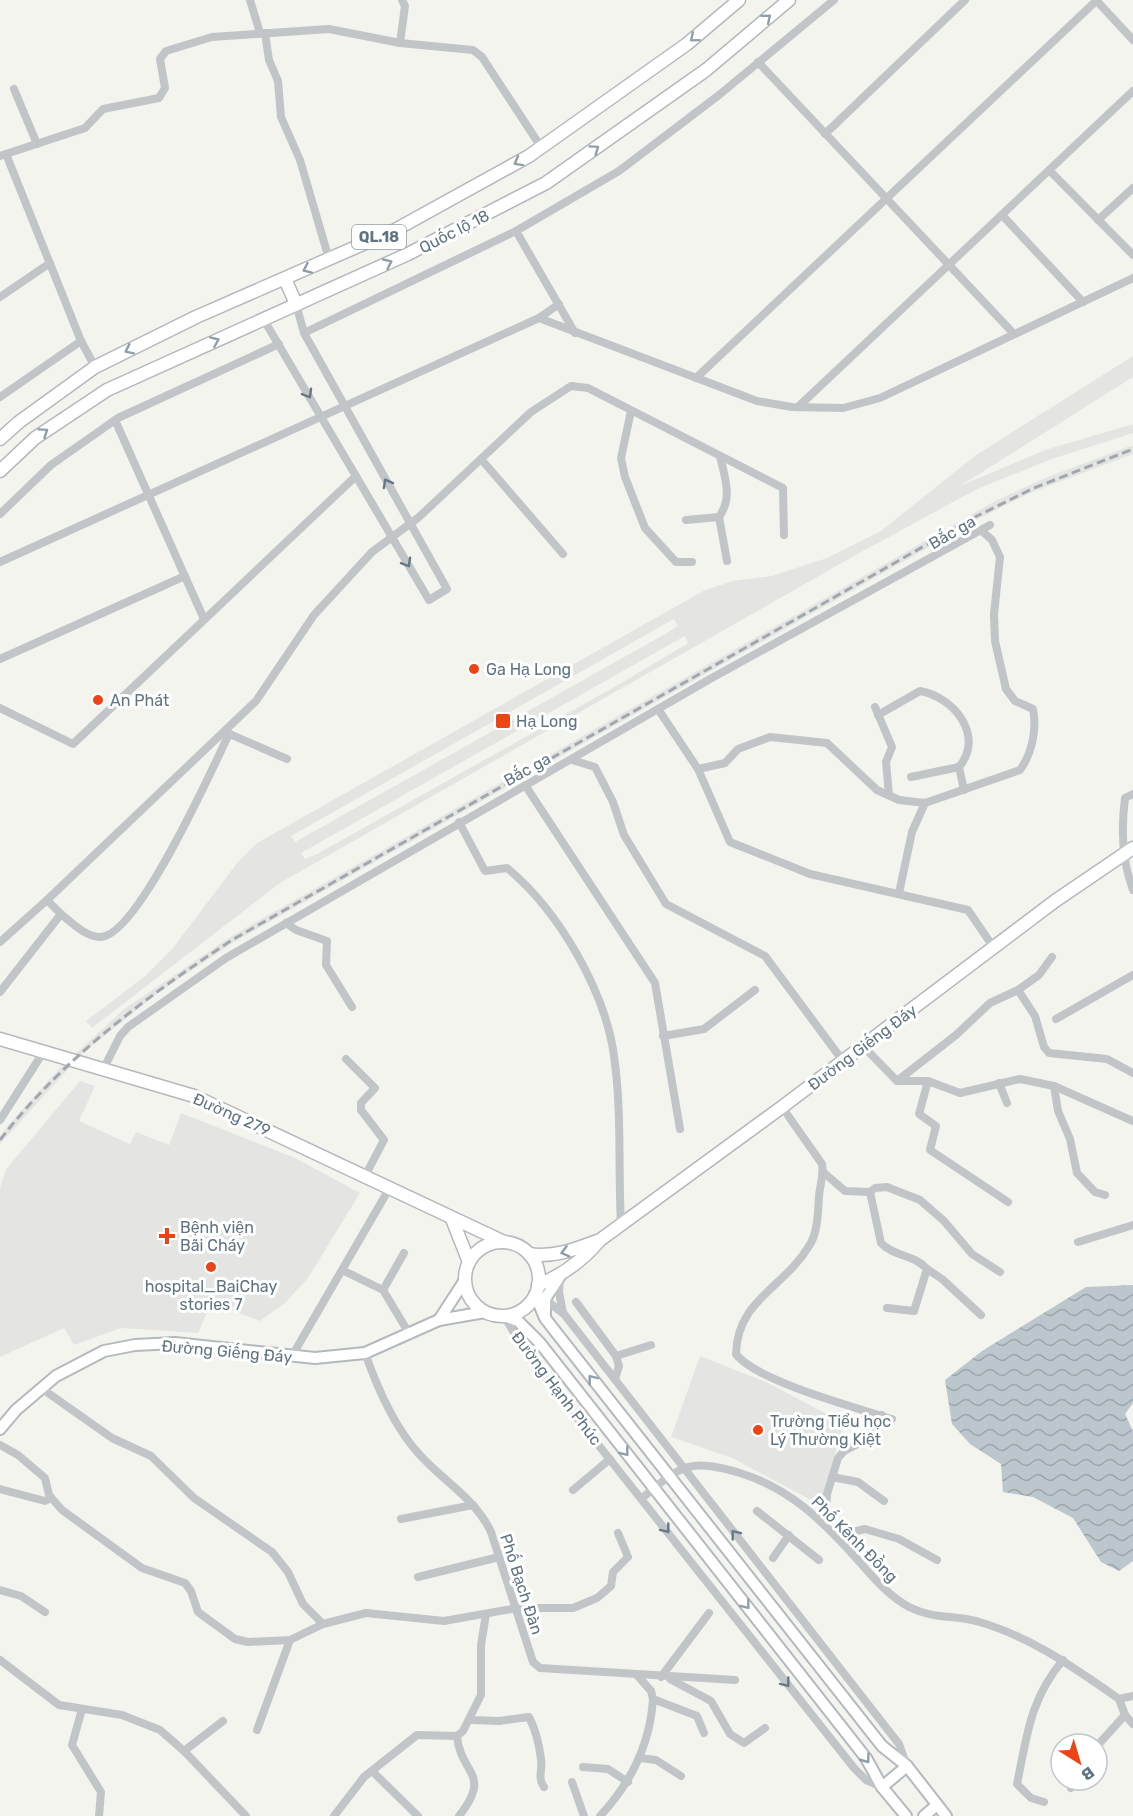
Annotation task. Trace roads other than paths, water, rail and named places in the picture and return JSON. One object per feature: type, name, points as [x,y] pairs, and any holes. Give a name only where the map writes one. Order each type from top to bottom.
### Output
[{"type":"main road","name":"Quốc lộ 18","points":[[0,439],[19,422],[95,367],[196,317],[395,230],[542,147],[687,44],[739,0]]},
{"type":"main road","name":"Quốc lộ 18","points":[[0,471],[35,438],[107,390],[408,254],[546,183],[706,70],[789,0]]},
{"type":"main road","points":[[285,279],[296,304]]},
{"type":"main road","name":"Đường Giếng Đáy","points":[[540,1293],[588,1254],[600,1240],[1128,850]]},
{"type":"main road","name":"Đường 279","points":[[0,1039],[194,1096],[504,1242]]},
{"type":"main road","points":[[452,1219],[469,1262]]},
{"type":"main road","name":"Đường Giếng Đáy","points":[[529,1254],[543,1256],[569,1251],[600,1240]]},
{"type":"main road","points":[[504,1242],[522,1248],[529,1254],[535,1263],[540,1293],[523,1309],[504,1316],[485,1312],[471,1299],[465,1280],[469,1262],[484,1247],[504,1242]]},
{"type":"main road","name":"Đường Giếng Đáy","points":[[439,1320],[465,1280]]},
{"type":"main road","name":"Đường Hạnh Phúc","points":[[540,1293],[545,1318],[882,1746],[907,1766],[946,1816]]},
{"type":"main road","name":"Đường Giếng Đáy","points":[[0,1429],[56,1376],[97,1354],[135,1346],[175,1343],[315,1358],[365,1353],[410,1335],[439,1320],[485,1312]]},
{"type":"main road","name":"Đường Hạnh Phúc","points":[[504,1316],[518,1321],[540,1343],[866,1758],[882,1787],[906,1816]]},
{"type":"main road","points":[[882,1787],[907,1766]]},
{"type":"main road","points":[[924,1816],[937,1805]]},
{"type":"street","points":[[250,0],[278,81],[281,117],[300,160],[329,259]]},
{"type":"street","points":[[400,43],[405,6],[402,0]]},
{"type":"street","points":[[304,333],[516,231],[619,171],[834,0]]},
{"type":"street","points":[[825,134],[965,0]]},
{"type":"street","points":[[696,378],[1096,0],[1133,40]]},
{"type":"street","points":[[95,367],[81,341],[3,155],[85,128],[102,110],[159,98],[165,88],[160,59],[166,51],[212,37],[329,29],[400,43],[467,48],[478,53],[542,147]]},
{"type":"street","points":[[758,62],[1014,334]]},
{"type":"street","points":[[14,89],[37,144]]},
{"type":"street","points":[[798,407],[1133,91]]},
{"type":"street","points":[[1049,170],[1133,255]]},
{"type":"street","points":[[1098,220],[1133,188]]},
{"type":"street","points":[[1002,215],[1083,302]]},
{"type":"street","points":[[516,231],[575,333]]},
{"type":"street","points":[[0,297],[50,263]]},
{"type":"street","points":[[539,318],[757,401],[798,407],[843,408],[880,398],[1133,278]]},
{"type":"street","points":[[264,320],[429,600],[447,589],[304,333],[296,304]]},
{"type":"street","points":[[0,562],[539,318],[559,304]]},
{"type":"street","points":[[0,398],[81,341]]},
{"type":"street","points":[[0,514],[51,465],[115,420],[279,344]]},
{"type":"street","points":[[0,942],[226,733],[256,701],[314,615],[372,552],[410,524],[531,412],[571,386],[588,388],[783,488],[784,535]]},
{"type":"street","points":[[631,411],[621,458],[625,477],[645,528],[676,562],[692,562]]},
{"type":"street","points":[[115,420],[204,619]]},
{"type":"street","points":[[720,456],[728,501],[719,517],[727,561]]},
{"type":"street","points":[[481,459],[563,555]]},
{"type":"street","points":[[0,708],[73,744],[357,476]]},
{"type":"street","points":[[686,520],[719,517]]},
{"type":"street","name":"Bắc ga","points":[[104,1068],[120,1036],[128,1027],[226,958],[658,709],[983,532],[990,525]]},
{"type":"street","points":[[698,769],[725,762],[738,749],[770,737],[797,738],[827,743],[877,790],[899,800],[924,803],[1020,770],[1027,759],[1036,724],[1033,709],[1014,701],[1006,689],[994,632],[1000,557],[992,540],[983,532]]},
{"type":"street","points":[[0,659],[185,576]]},
{"type":"street","points":[[878,716],[920,691],[937,694],[960,715],[971,744],[968,756],[959,766],[911,777]]},
{"type":"street","points":[[875,707],[892,747],[886,762],[889,795]]},
{"type":"street","points":[[658,709],[698,769],[730,842],[810,874],[968,910],[994,948]]},
{"type":"street","points":[[226,733],[287,759]]},
{"type":"street","points":[[47,900],[82,931],[100,937],[112,934],[147,892],[167,860],[226,733]]},
{"type":"street","points":[[572,760],[595,766],[613,802],[624,835],[666,904],[765,956],[843,1061]]},
{"type":"street","points":[[959,766],[964,790]]},
{"type":"street","points":[[525,785],[655,983],[680,1129]]},
{"type":"street","points":[[1133,794],[1125,798],[1133,890]]},
{"type":"street","points":[[899,893],[912,832],[924,803]]},
{"type":"street","points":[[459,822],[485,872],[507,868],[543,902],[579,957],[591,982],[614,1054],[621,1225]]},
{"type":"street","points":[[0,992],[62,914]]},
{"type":"street","points":[[286,923],[296,930],[327,941],[326,965],[352,1007]]},
{"type":"street","points":[[897,1081],[956,1035],[990,1003],[1018,990],[1039,975],[1052,957]]},
{"type":"street","points":[[1056,1019],[1133,975]]},
{"type":"street","points":[[663,1036],[704,1029],[755,990]]},
{"type":"street","points":[[1018,990],[1035,1016],[1044,1047],[1049,1053],[1107,1059],[1133,1073]]},
{"type":"street","points":[[863,1046],[897,1081],[928,1082],[960,1093],[1020,1079],[1054,1086],[1133,1121]]},
{"type":"street","points":[[0,1120],[44,1051]]},
{"type":"street","points":[[346,1059],[375,1088],[361,1103],[361,1110],[384,1140],[383,1146],[365,1176]]},
{"type":"street","points":[[928,1082],[919,1114],[924,1119],[933,1122],[936,1128],[929,1149],[1008,1202]]},
{"type":"street","points":[[999,1083],[1007,1103]]},
{"type":"street","points":[[1054,1086],[1058,1111],[1070,1139],[1077,1173],[1095,1192],[1106,1195]]},
{"type":"street","points":[[782,1107],[813,1148],[823,1172],[845,1191],[870,1192],[875,1188],[887,1187],[920,1200],[944,1221],[972,1254],[1000,1272]]},
{"type":"street","points":[[823,1172],[810,1246],[784,1279],[748,1311],[740,1326],[736,1354],[742,1362],[764,1375],[892,1419]]},
{"type":"street","points":[[292,1356],[344,1271],[389,1189]]},
{"type":"street","points":[[870,1192],[881,1243],[887,1249],[919,1260],[981,1315]]},
{"type":"street","points":[[1078,1242],[1133,1225]]},
{"type":"street","points":[[383,1290],[404,1253]]},
{"type":"street","points":[[887,1308],[914,1311],[920,1298],[927,1269]]},
{"type":"street","points":[[344,1271],[383,1290],[410,1335]]},
{"type":"street","name":"Đường Hạnh Phúc","points":[[560,1276],[559,1292],[564,1314]]},
{"type":"street","name":"Đường Hạnh Phúc","points":[[540,1293],[564,1314],[899,1744],[907,1766]]},
{"type":"street","points":[[576,1302],[616,1356],[619,1366],[615,1379]]},
{"type":"street","name":"Đường Hạnh Phúc","points":[[504,1316],[528,1356],[854,1768],[866,1780],[882,1787]]},
{"type":"street","points":[[616,1356],[651,1345]]},
{"type":"street","name":"Phố Bạch Đàn","points":[[365,1353],[380,1387],[412,1446],[483,1514],[517,1608],[533,1662],[540,1668],[664,1678],[735,1680]]},
{"type":"street","points":[[41,1388],[112,1438],[151,1456],[194,1498],[272,1552],[288,1572],[303,1604],[323,1624]]},
{"type":"street","points":[[825,1525],[827,1494],[838,1458],[844,1451],[868,1439],[882,1416]]},
{"type":"street","points":[[0,1444],[18,1455],[45,1478],[51,1498],[62,1510],[142,1568],[185,1583],[191,1591],[196,1610],[228,1636],[248,1642],[290,1640],[323,1624],[366,1613],[444,1621],[517,1608],[573,1608],[597,1598],[611,1586],[613,1572],[628,1557],[618,1533]]},
{"type":"street","points":[[573,1490],[610,1459]]},
{"type":"street","name":"Phố Kênh Đồng","points":[[683,1468],[702,1463],[761,1480],[792,1496],[825,1525],[891,1594],[907,1606],[930,1616],[974,1621],[1031,1640],[1119,1699]]},
{"type":"street","points":[[642,1498],[683,1468]]},
{"type":"street","points":[[832,1477],[858,1482],[884,1501]]},
{"type":"street","points":[[0,1490],[45,1501],[51,1498]]},
{"type":"street","points":[[401,1519],[473,1505]]},
{"type":"street","points":[[757,1511],[819,1560]]},
{"type":"street","points":[[836,1536],[865,1529],[899,1539],[937,1560]]},
{"type":"street","points":[[773,1558],[789,1535]]},
{"type":"street","points":[[418,1577],[499,1557]]},
{"type":"street","points":[[0,1590],[21,1596],[45,1612]]},
{"type":"street","points":[[710,1613],[664,1678],[711,1701],[730,1734],[744,1743],[765,1728]]},
{"type":"street","points":[[457,1736],[470,1720],[483,1683],[481,1645],[486,1614]]},
{"type":"street","points":[[257,1730],[290,1640]]},
{"type":"street","points":[[0,1660],[52,1701],[82,1709],[122,1715],[146,1723],[166,1735],[246,1816]]},
{"type":"street","points":[[1044,1802],[1030,1798],[1018,1788],[1017,1784],[1030,1716],[1050,1674],[1063,1660]]},
{"type":"street","points":[[600,1816],[628,1782],[640,1758],[653,1699],[651,1691],[637,1675]]},
{"type":"street","points":[[1133,1696],[1119,1699],[1125,1715],[1133,1724]]},
{"type":"street","points":[[653,1699],[697,1716],[704,1733]]},
{"type":"street","points":[[82,1709],[72,1745],[101,1792],[99,1816]]},
{"type":"street","points":[[1109,1733],[1125,1715]]},
{"type":"street","points":[[470,1720],[499,1721],[529,1717],[537,1735],[542,1761],[539,1778],[544,1787]]},
{"type":"street","points":[[184,1751],[223,1721]]},
{"type":"street","points":[[334,1816],[352,1790],[417,1735],[457,1736]]},
{"type":"street","points":[[457,1736],[475,1783],[471,1799],[459,1816]]},
{"type":"street","points":[[640,1758],[656,1760],[681,1776]]},
{"type":"street","points":[[583,1767],[608,1769],[628,1782]]},
{"type":"street","points":[[372,1771],[418,1816]]},
{"type":"street","points":[[572,1782],[584,1816]]},
{"type":"water","points":[[1133,1285],[1133,1403],[1125,1414],[1133,1431],[1133,1561],[1119,1571],[1101,1562],[1073,1518],[1033,1497],[1003,1492],[1001,1464],[970,1444],[952,1424],[945,1380],[982,1351],[1086,1287]]},
{"type":"railway","points":[[0,1140],[51,1082],[79,1055],[138,1006],[232,940],[977,516],[1034,488],[1133,449]]},
{"type":"place","name":"Ga Hạ Long","points":[[474,669]]},
{"type":"place","name":"An Phát","points":[[98,700]]},
{"type":"place","name":"Hạ Long","points":[[503,721]]},
{"type":"place","name":"Bệnh viện Bãi Cháy","points":[[167,1236]]},
{"type":"place","name":"hospital_BaiChay stories 7","points":[[211,1267]]},
{"type":"place","name":"Trường Tiểu học Lý Thường Kiệt","points":[[758,1430]]}]
